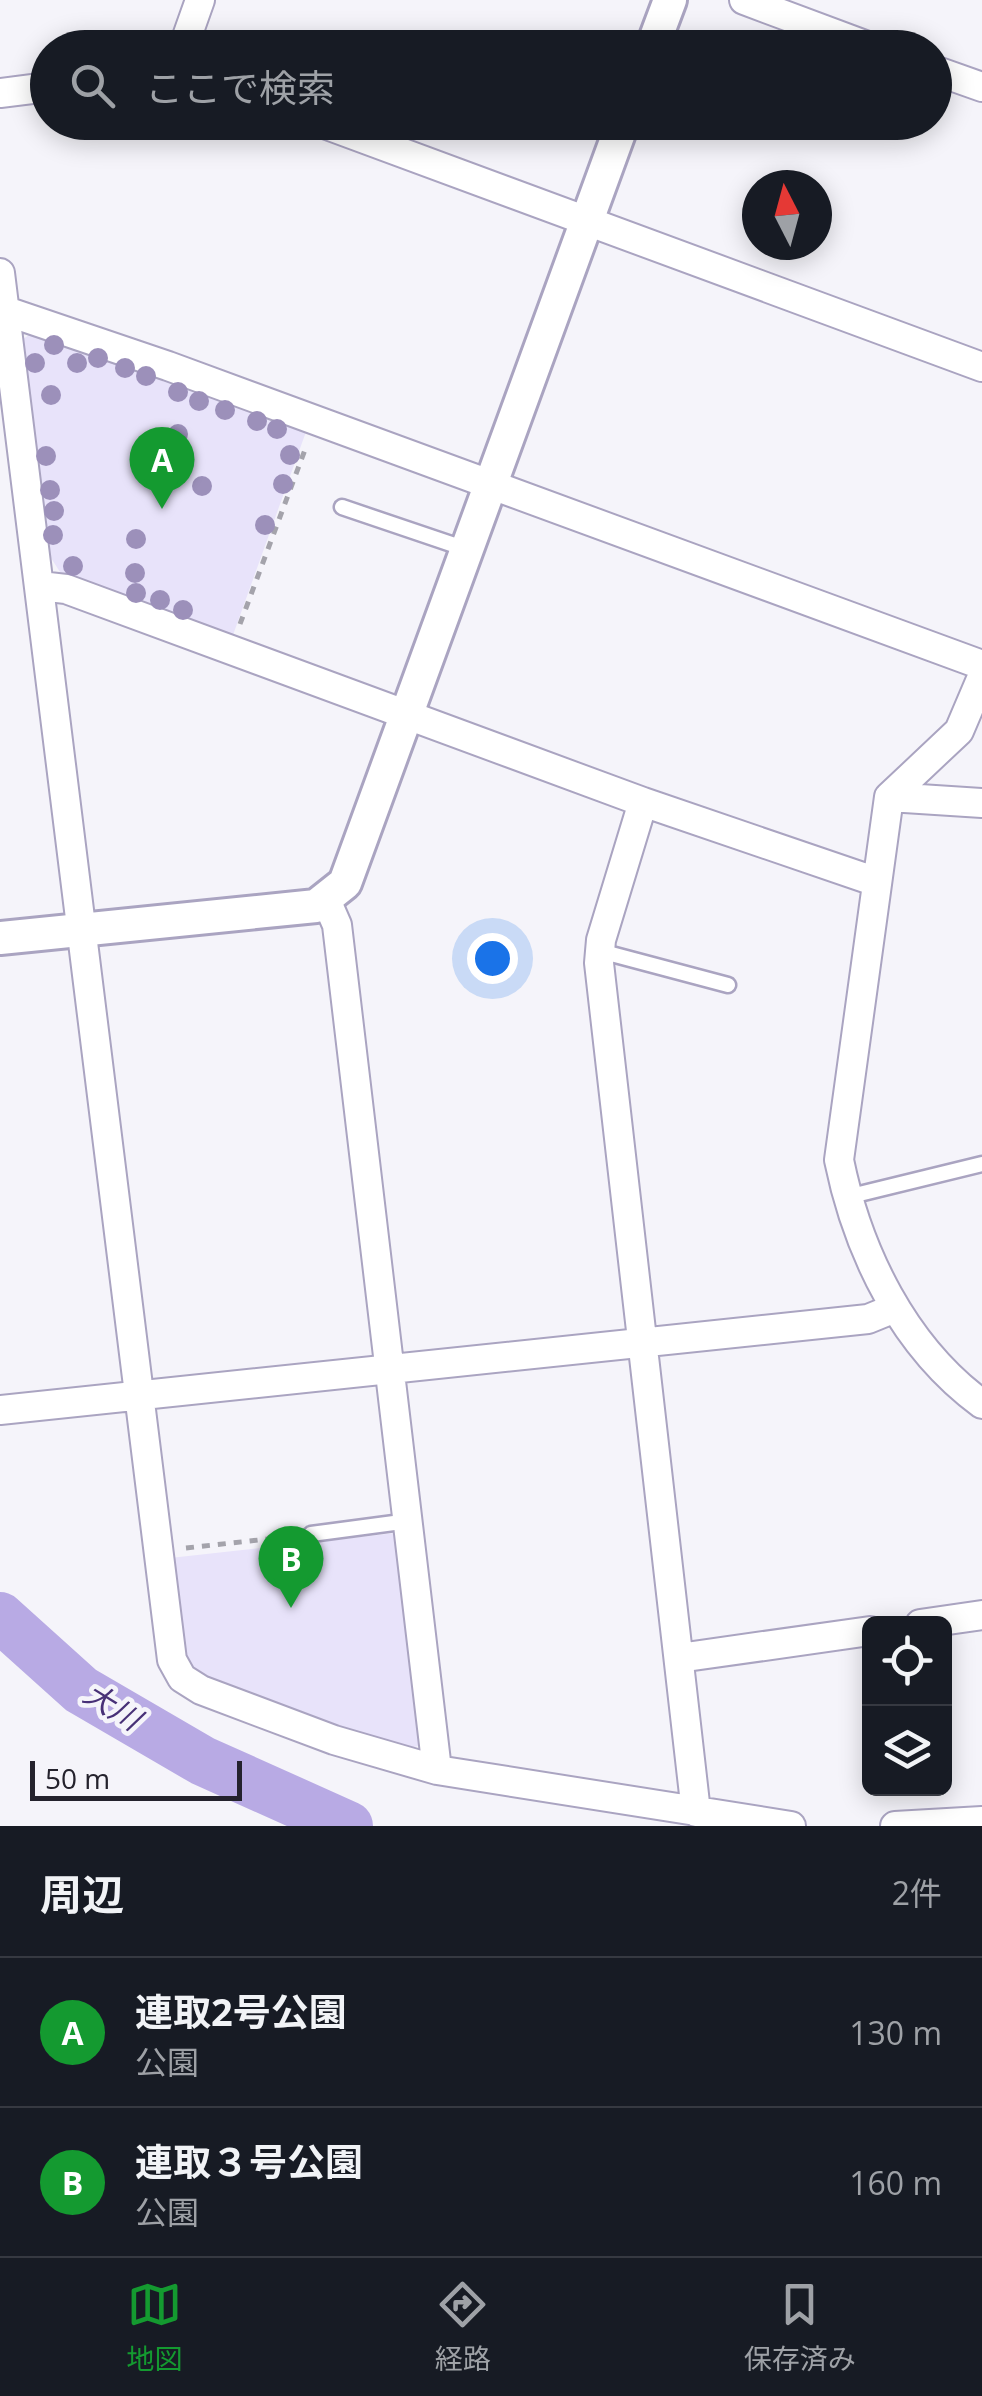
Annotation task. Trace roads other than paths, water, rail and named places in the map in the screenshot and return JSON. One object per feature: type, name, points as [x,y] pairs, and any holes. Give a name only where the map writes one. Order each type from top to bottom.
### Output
[{"type":"street","points":[[189,30],[200,0]]},
{"type":"street","points":[[659,30],[670,0]]},
{"type":"street","points":[[744,0],[825,30]]},
{"type":"street","points":[[952,77],[982,88]]},
{"type":"street","points":[[0,94],[30,90]]},
{"type":"street","points":[[368,140],[982,367]]},
{"type":"street","points":[[0,938],[327,902],[345,883],[410,716],[616,140]]},
{"type":"street","points":[[0,273],[172,1660],[182,1678],[201,1690],[334,1740],[437,1770],[791,1826]]},
{"type":"street","points":[[2,309],[494,484],[982,665]]},
{"type":"street","points":[[40,586],[66,590],[643,802],[877,882]]},
{"type":"street","points":[[982,677],[960,731],[889,798],[839,1160],[846,1197],[879,1282],[895,1308],[949,1374],[982,1404]]},
{"type":"street","points":[[889,798],[982,803]]},
{"type":"street","points":[[643,802],[600,950],[696,1812]]},
{"type":"street","points":[[327,902],[337,925],[437,1770]]},
{"type":"street","points":[[0,1410],[868,1319],[895,1308]]},
{"type":"street","points":[[952,1619],[982,1615]]},
{"type":"street","points":[[679,1658],[862,1631]]},
{"type":"street","points":[[895,1826],[982,1820]]},
{"type":"lane","points":[[342,507],[469,550]]},
{"type":"lane","points":[[600,950],[728,985]]},
{"type":"lane","points":[[846,1197],[982,1164]]},
{"type":"lane","points":[[311,1534],[409,1521]]},
{"type":"waterway","name":"大川","points":[[0,1617],[81,1690],[203,1761],[348,1826]]},
{"type":"place","name":"連取2号公園","points":[[162,509]]},
{"type":"place","name":"連取３号公園","points":[[291,1608]]}]
